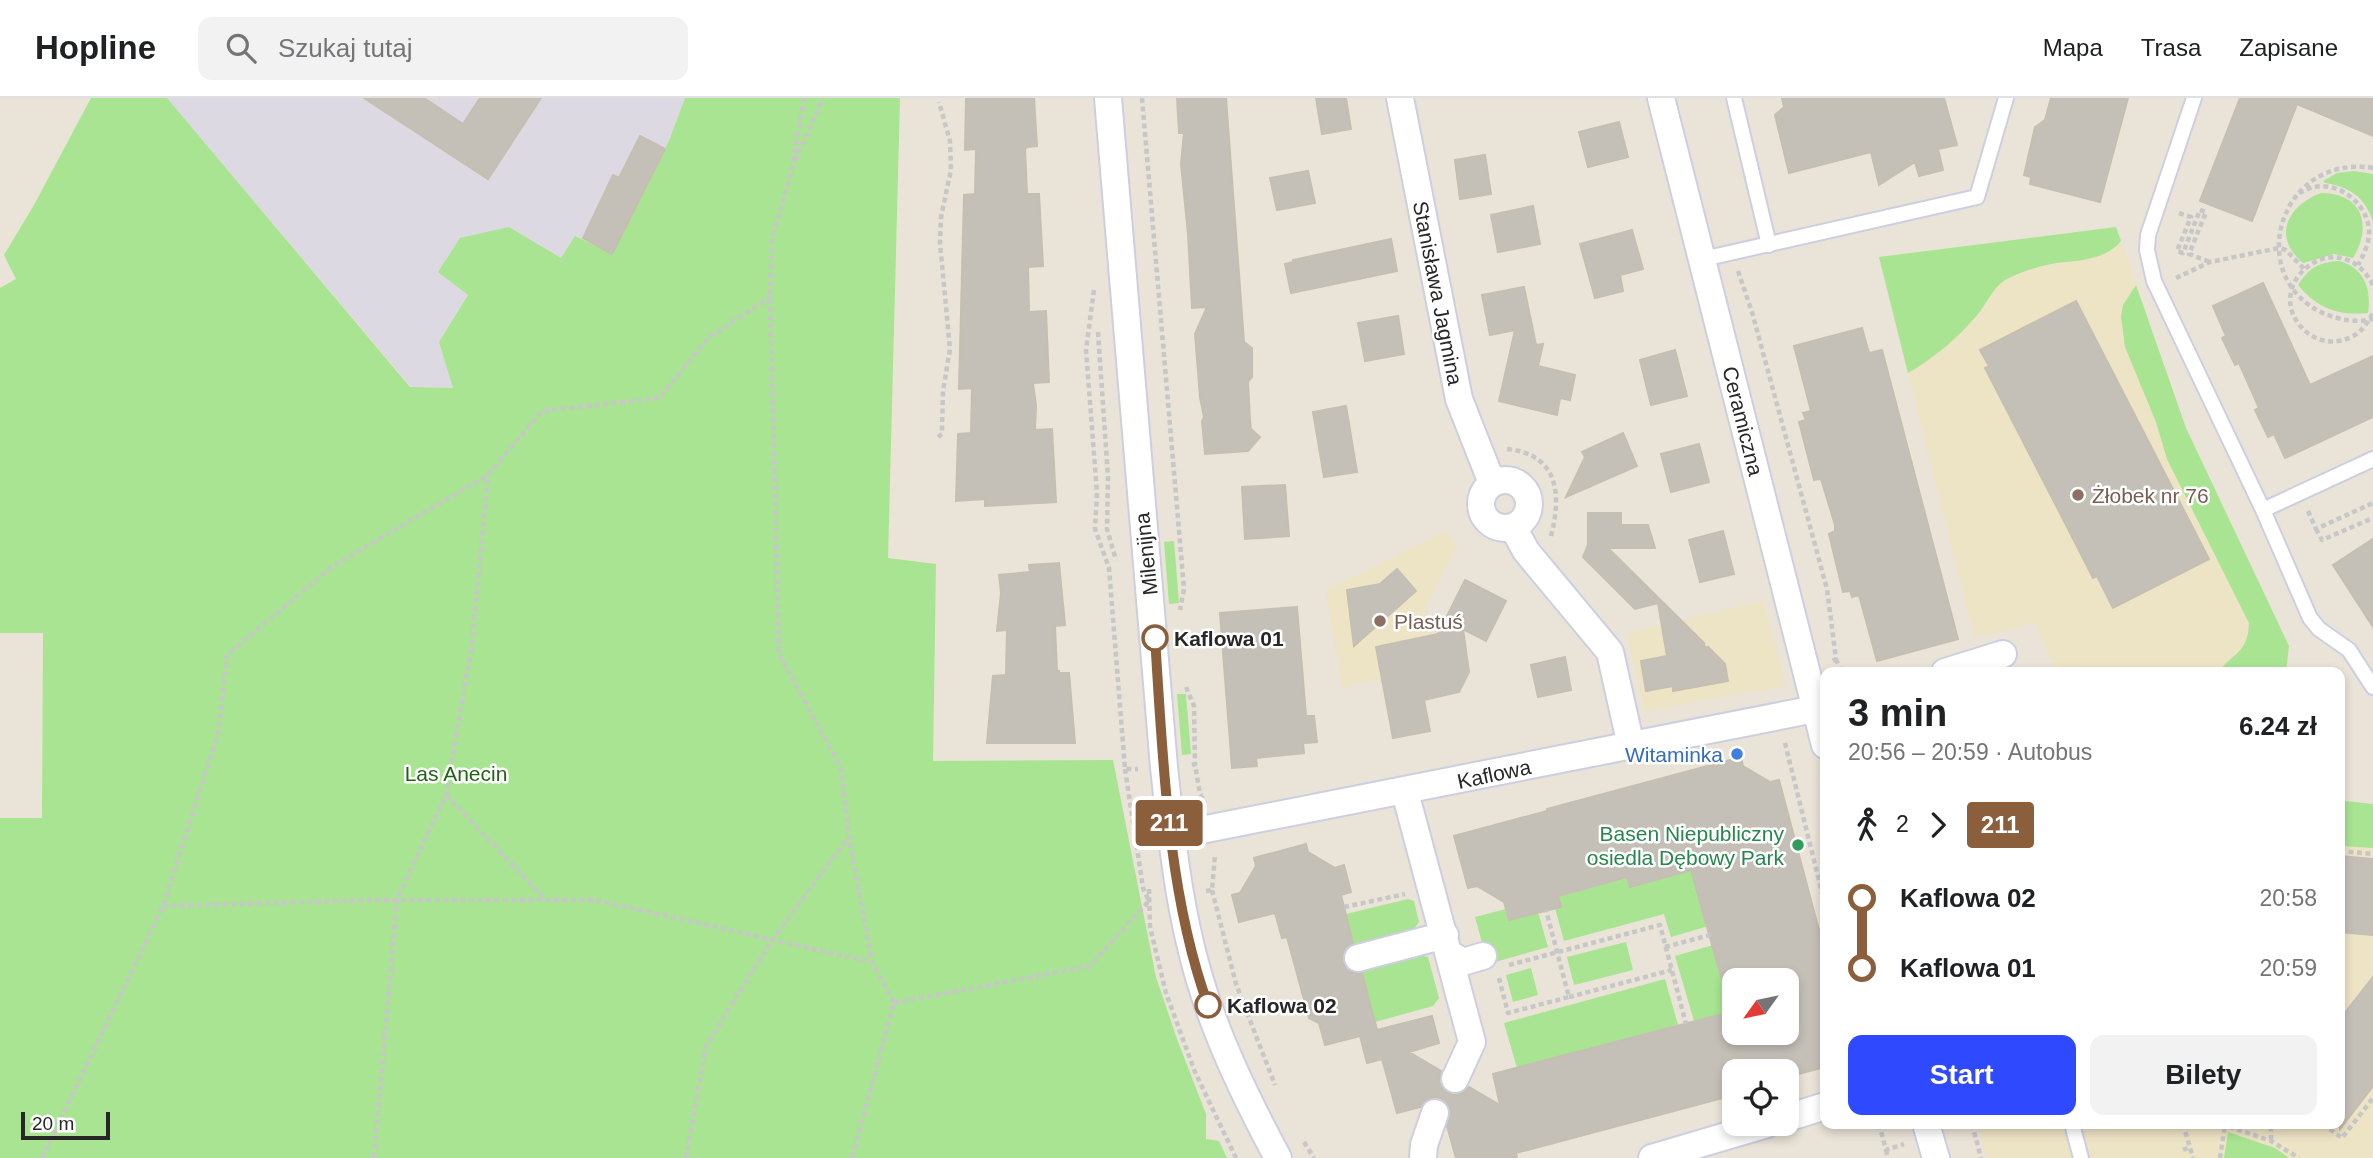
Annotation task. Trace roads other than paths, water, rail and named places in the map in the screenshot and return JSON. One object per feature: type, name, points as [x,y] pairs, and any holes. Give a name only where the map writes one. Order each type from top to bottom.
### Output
[{"type":"street","name":"Milenijna","points":[[1108,98],[1171,836],[1181,897],[1203,992],[1226,1051],[1278,1158]]},
{"type":"street","name":"Stanisława Jagmina","points":[[1400,98],[1459,399],[1492,483],[1500,479],[1518,482],[1529,497],[1527,515],[1513,527],[1526,551],[1611,652],[1631,746]]},
{"type":"street","name":"Ceramiczna","points":[[1661,98],[1806,671],[1820,706]]},
{"type":"street","points":[[1961,667],[2003,654]]},
{"type":"street","name":"Kaflowa","points":[[1171,836],[1820,708]]},
{"type":"street","points":[[1405,792],[1448,944],[1472,1042],[1455,1079]]},
{"type":"street","points":[[1448,944],[1463,962],[1483,956]]},
{"type":"street","points":[[1358,958],[1448,944]]},
{"type":"street","points":[[1799,1114],[1820,1108]]},
{"type":"street","points":[[1423,1158],[1424,1145],[1435,1113]]},
{"type":"street","points":[[1928,1129],[1936,1158]]},
{"type":"street","points":[[1652,1158],[1726,1136]]},
{"type":"lane","points":[[1734,98],[1769,245]]},
{"type":"lane","points":[[1703,259],[1977,197],[2006,98]]},
{"type":"lane","points":[[2194,98],[2148,235],[2147,250],[2154,281],[2263,510],[2310,618],[2329,638],[2349,650],[2373,687]]},
{"type":"lane","points":[[2263,510],[2373,460]]},
{"type":"lane","points":[[2073,1129],[2081,1158]]},
{"type":"place","name":"Żłobek nr 76","points":[[2078,495]]},
{"type":"place","name":"Plastuś","points":[[1380,621]]},
{"type":"place","name":"Kaflowa 01","points":[[1155,638]]},
{"type":"place","name":"Witaminka","points":[[1737,754]]},
{"type":"place","name":"Basen Niepubliczny osiedla Dębowy Park","points":[[1798,845]]},
{"type":"place","name":"Kaflowa 02","points":[[1208,1005]]},
{"type":"park label","name":"Las Anecin","points":[[456,773]]}]
